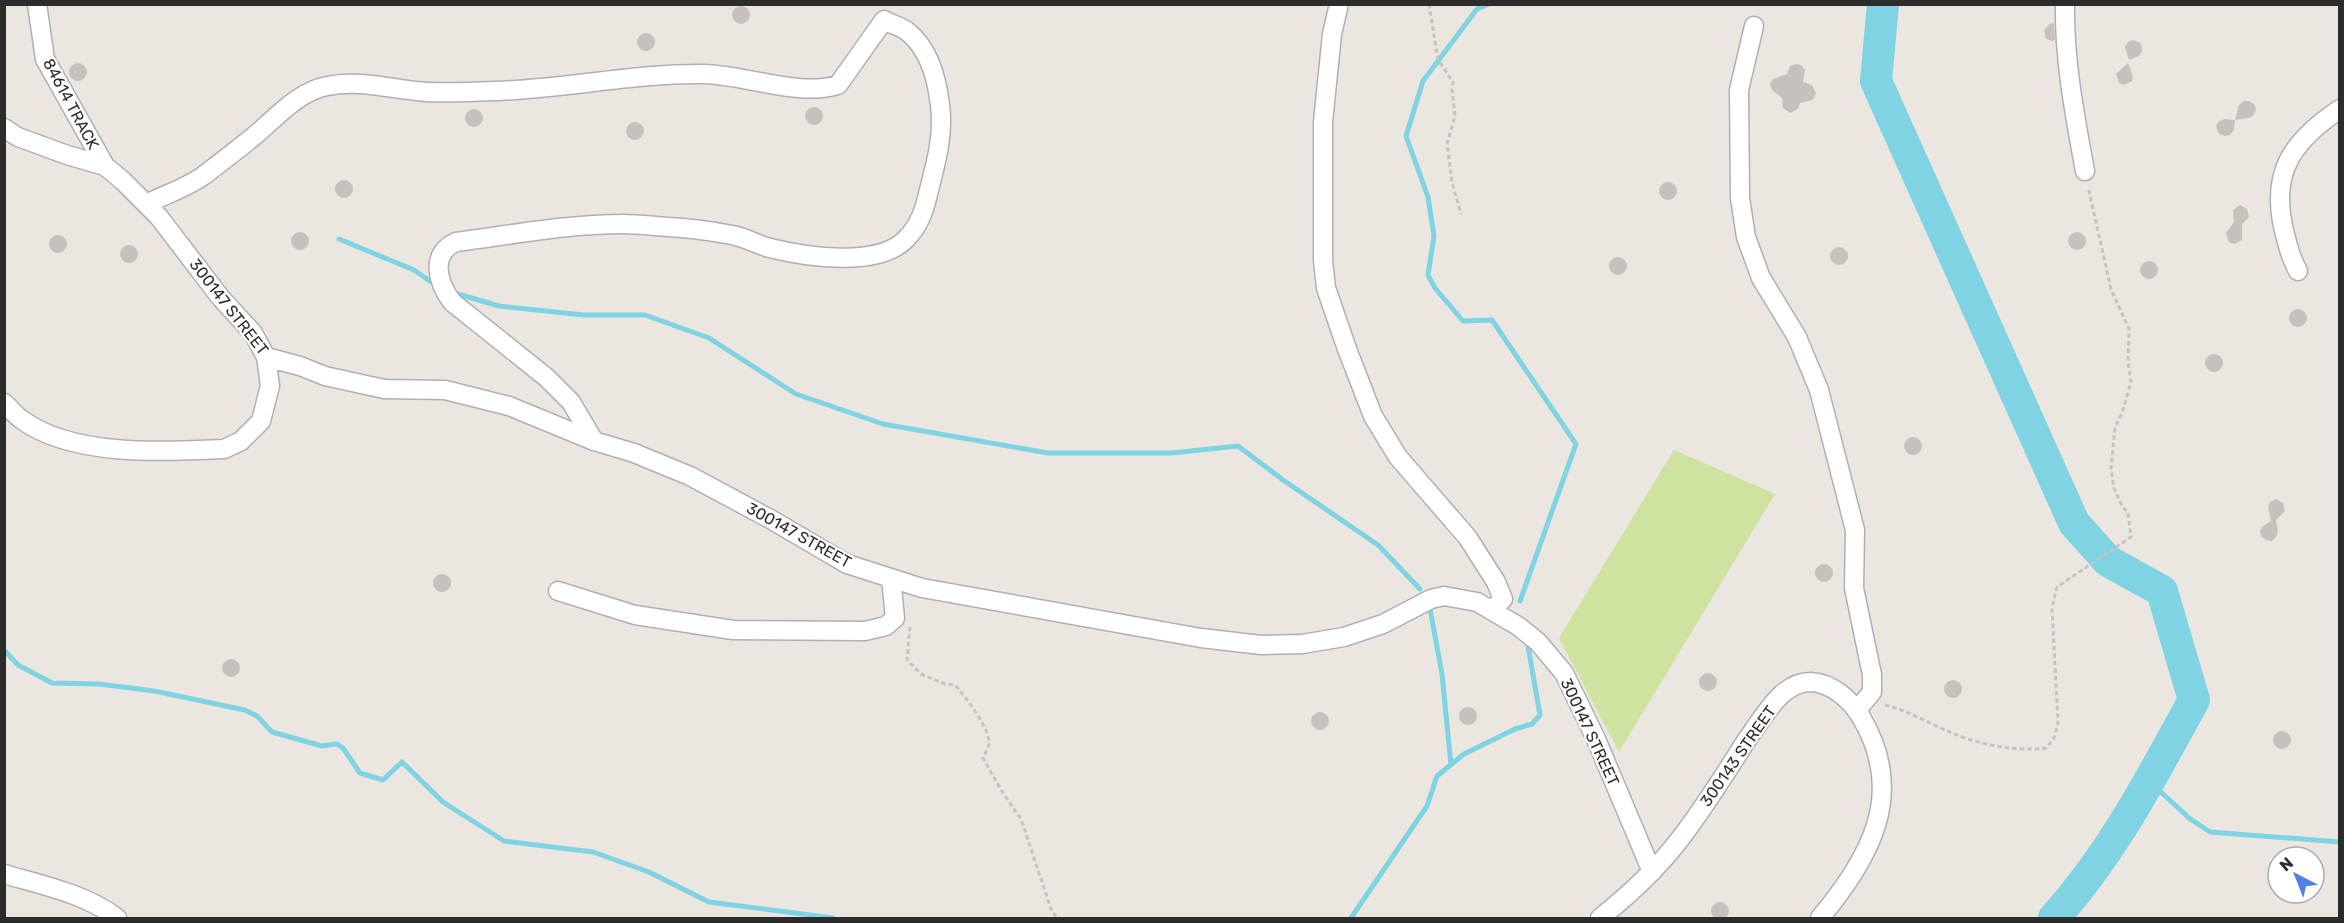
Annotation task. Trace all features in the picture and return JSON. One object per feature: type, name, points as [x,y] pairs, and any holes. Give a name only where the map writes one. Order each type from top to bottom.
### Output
[{"type":"street","name":"84614 TRACK","points":[[38,4],[45,59],[105,166]]},
{"type":"street","points":[[1339,4],[1332,34],[1323,122],[1323,260],[1326,288],[1373,416],[1398,457],[1468,538],[1496,582],[1503,599],[1492,610]]},
{"type":"street","points":[[2065,4],[2070,85],[2085,171]]},
{"type":"street","points":[[146,204],[200,178],[293,102],[327,86],[368,83],[426,92],[496,92],[630,78],[704,74],[810,90],[826,89],[838,85],[884,20],[909,32],[931,64],[939,92],[942,115],[939,152],[924,212],[906,240],[895,248],[877,254],[848,258],[814,255],[769,248],[734,235],[624,224],[582,226],[456,242],[446,247],[439,260],[439,279],[443,290],[452,302],[547,378],[571,402],[594,441]]},
{"type":"street","points":[[1754,26],[1739,90],[1740,198],[1744,227],[1761,278],[1797,337],[1819,390],[1855,530],[1854,588],[1872,675],[1872,692],[1862,705]]},
{"type":"street","points":[[2298,271],[2289,254],[2283,225],[2278,200],[2280,184],[2286,164],[2301,141],[2324,119],[2340,109]]},
{"type":"street","name":"300147 STREET","points":[[4,128],[28,141],[105,166],[159,217],[220,297],[253,333],[266,357],[300,366],[325,376],[384,389],[445,390],[509,406],[594,441],[634,453],[690,477],[772,520],[847,564],[922,588],[1202,638],[1261,645],[1302,644],[1344,637],[1383,624],[1419,604],[1444,597],[1477,602],[1518,626],[1538,642],[1564,674],[1596,739],[1652,872]]},
{"type":"street","points":[[4,403],[21,420],[55,437],[103,449],[224,448],[241,441],[261,421],[270,386],[266,357]]},
{"type":"street","points":[[558,591],[635,615],[734,630],[865,631],[879,629],[891,623],[895,618],[891,578]]},
{"type":"street","name":"300143 STREET","points":[[1599,918],[1629,896],[1680,840],[1757,726],[1781,695],[1799,684],[1811,682],[1826,685],[1862,705],[1877,754],[1881,776],[1881,813],[1866,854],[1850,880],[1820,918]]},
{"type":"street","points":[[4,874],[55,888],[89,902],[117,918]]},
{"type":"path","points":[[1429,4],[1438,60],[1454,81],[1452,89],[1455,116],[1447,144],[1452,182],[1461,214]]},
{"type":"path","points":[[1862,705],[1900,708],[1948,732],[2024,751],[2046,748],[2054,738],[2058,723],[2052,608],[2057,587],[2131,537],[2128,513],[2122,506],[2114,488],[2111,469],[2115,427],[2122,413],[2131,382],[2128,362],[2129,329],[2112,289],[2091,207],[2085,171]]},
{"type":"path","points":[[895,618],[899,616],[910,627],[907,660],[921,674],[956,685],[970,703],[988,737],[989,747],[983,758],[984,761],[1021,819],[1052,912],[1058,918]]},
{"type":"green space","points":[[1674,450],[1775,494],[1619,752],[1559,638]]},
{"type":"building","points":[[741,6],[747,9],[750,15],[747,21],[741,24],[735,21],[732,15],[735,9]]},
{"type":"building","points":[[2054,23],[2055,40],[2052,41],[2046,39],[2044,31],[2049,24]]},
{"type":"building","points":[[646,33],[652,36],[655,42],[652,48],[646,51],[640,48],[637,42],[640,36]]},
{"type":"building","points":[[2133,40],[2141,43],[2142,51],[2139,56],[2129,60],[2125,47]]},
{"type":"building","points":[[78,63],[84,66],[87,72],[84,78],[78,81],[72,78],[69,72],[72,66]]},
{"type":"building","points":[[2128,63],[2133,76],[2132,81],[2124,85],[2119,83],[2116,74]]},
{"type":"building","points":[[1801,65],[1805,70],[1803,82],[1812,85],[1816,93],[1813,100],[1800,103],[1798,109],[1790,113],[1783,108],[1782,98],[1772,90],[1770,84],[1773,79],[1787,74],[1790,66]]},
{"type":"building","points":[[2244,101],[2254,104],[2256,109],[2254,115],[2235,120],[2239,105]]},
{"type":"building","points":[[814,107],[820,110],[823,116],[820,122],[814,125],[808,122],[805,116],[808,110]]},
{"type":"building","points":[[474,109],[480,112],[483,118],[480,124],[474,127],[468,124],[465,118],[468,112]]},
{"type":"building","points":[[2235,120],[2234,130],[2230,135],[2219,134],[2216,126],[2219,121]]},
{"type":"building","points":[[635,122],[641,125],[644,131],[641,137],[635,140],[629,137],[626,131],[629,125]]},
{"type":"building","points":[[344,180],[350,183],[353,189],[350,195],[344,198],[338,195],[335,189],[338,183]]},
{"type":"building","points":[[1668,182],[1674,185],[1677,191],[1674,197],[1668,200],[1662,197],[1659,191],[1662,185]]},
{"type":"building","points":[[2240,205],[2247,209],[2249,217],[2242,224],[2242,240],[2234,244],[2229,242],[2226,233],[2234,222],[2233,210]]},
{"type":"building","points":[[300,232],[306,235],[309,241],[306,247],[300,250],[294,247],[291,241],[294,235]]},
{"type":"building","points":[[2077,232],[2083,235],[2086,241],[2083,247],[2077,250],[2071,247],[2068,241],[2071,235]]},
{"type":"building","points":[[58,235],[64,238],[67,244],[64,250],[58,253],[52,250],[49,244],[52,238]]},
{"type":"building","points":[[129,245],[135,248],[138,254],[135,260],[129,263],[123,260],[120,254],[123,248]]},
{"type":"building","points":[[1839,247],[1845,250],[1848,256],[1845,262],[1839,265],[1833,262],[1830,256],[1833,250]]},
{"type":"building","points":[[1618,257],[1624,260],[1627,266],[1624,272],[1618,275],[1612,272],[1609,266],[1612,260]]},
{"type":"building","points":[[2149,261],[2155,264],[2158,270],[2155,276],[2149,279],[2143,276],[2140,270],[2143,264]]},
{"type":"building","points":[[2298,309],[2304,312],[2307,318],[2304,324],[2298,327],[2292,324],[2289,318],[2292,312]]},
{"type":"building","points":[[2214,354],[2220,357],[2223,363],[2220,369],[2214,372],[2208,369],[2205,363],[2208,357]]},
{"type":"building","points":[[1913,437],[1919,440],[1922,446],[1919,452],[1913,455],[1907,452],[1904,446],[1907,440]]},
{"type":"building","points":[[2276,499],[2283,503],[2285,511],[2276,520],[2278,532],[2276,537],[2272,541],[2266,540],[2261,536],[2260,531],[2271,521],[2268,507],[2270,502]]},
{"type":"building","points":[[1824,564],[1830,567],[1833,573],[1830,579],[1824,582],[1818,579],[1815,573],[1818,567]]},
{"type":"building","points":[[442,574],[448,577],[451,583],[448,589],[442,592],[436,589],[433,583],[436,577]]},
{"type":"building","points":[[231,659],[237,662],[240,668],[237,674],[231,677],[225,674],[222,668],[225,662]]},
{"type":"building","points":[[1708,673],[1714,676],[1717,682],[1714,688],[1708,691],[1702,688],[1699,682],[1702,676]]},
{"type":"building","points":[[1953,680],[1959,683],[1962,689],[1959,695],[1953,698],[1947,695],[1944,689],[1947,683]]},
{"type":"building","points":[[1468,707],[1474,710],[1477,716],[1474,722],[1468,725],[1462,722],[1459,716],[1462,710]]},
{"type":"building","points":[[1320,712],[1326,715],[1329,721],[1326,727],[1320,730],[1314,727],[1311,721],[1314,715]]},
{"type":"building","points":[[2282,731],[2288,734],[2291,740],[2288,746],[2282,749],[2276,746],[2273,740],[2276,734]]},
{"type":"building","points":[[1720,902],[1726,905],[1729,911],[1726,917],[1720,920],[1714,917],[1711,911],[1714,905]]},
{"type":"waterway","points":[[1489,4],[1477,9],[1423,81],[1406,136],[1428,197],[1434,236],[1428,275],[1435,288],[1463,321],[1492,320],[1576,444],[1520,601]]},
{"type":"waterway","points":[[1883,4],[1876,81],[2074,523],[2108,561],[2162,591],[2194,700],[2147,785],[2113,840],[2095,867],[2054,918]]},
{"type":"waterway","points":[[339,239],[414,270],[437,286]]},
{"type":"waterway","points":[[451,292],[499,306],[584,315],[645,315],[709,338],[796,394],[883,424],[1048,453],[1172,453],[1238,446],[1378,545],[1420,589]]},
{"type":"waterway","points":[[1430,609],[1442,674],[1451,765]]},
{"type":"waterway","points":[[1351,918],[1427,806],[1437,776],[1464,754],[1515,729],[1532,724],[1540,715],[1528,646]]},
{"type":"waterway","points":[[4,650],[18,665],[52,683],[99,684],[154,691],[245,710],[257,716],[272,732],[322,746],[337,744],[343,748],[360,773],[383,780],[402,762],[443,802],[504,841],[593,852],[649,872],[709,902],[833,918]]},
{"type":"waterway","points":[[2149,781],[2189,818],[2210,832],[2340,842]]}]
